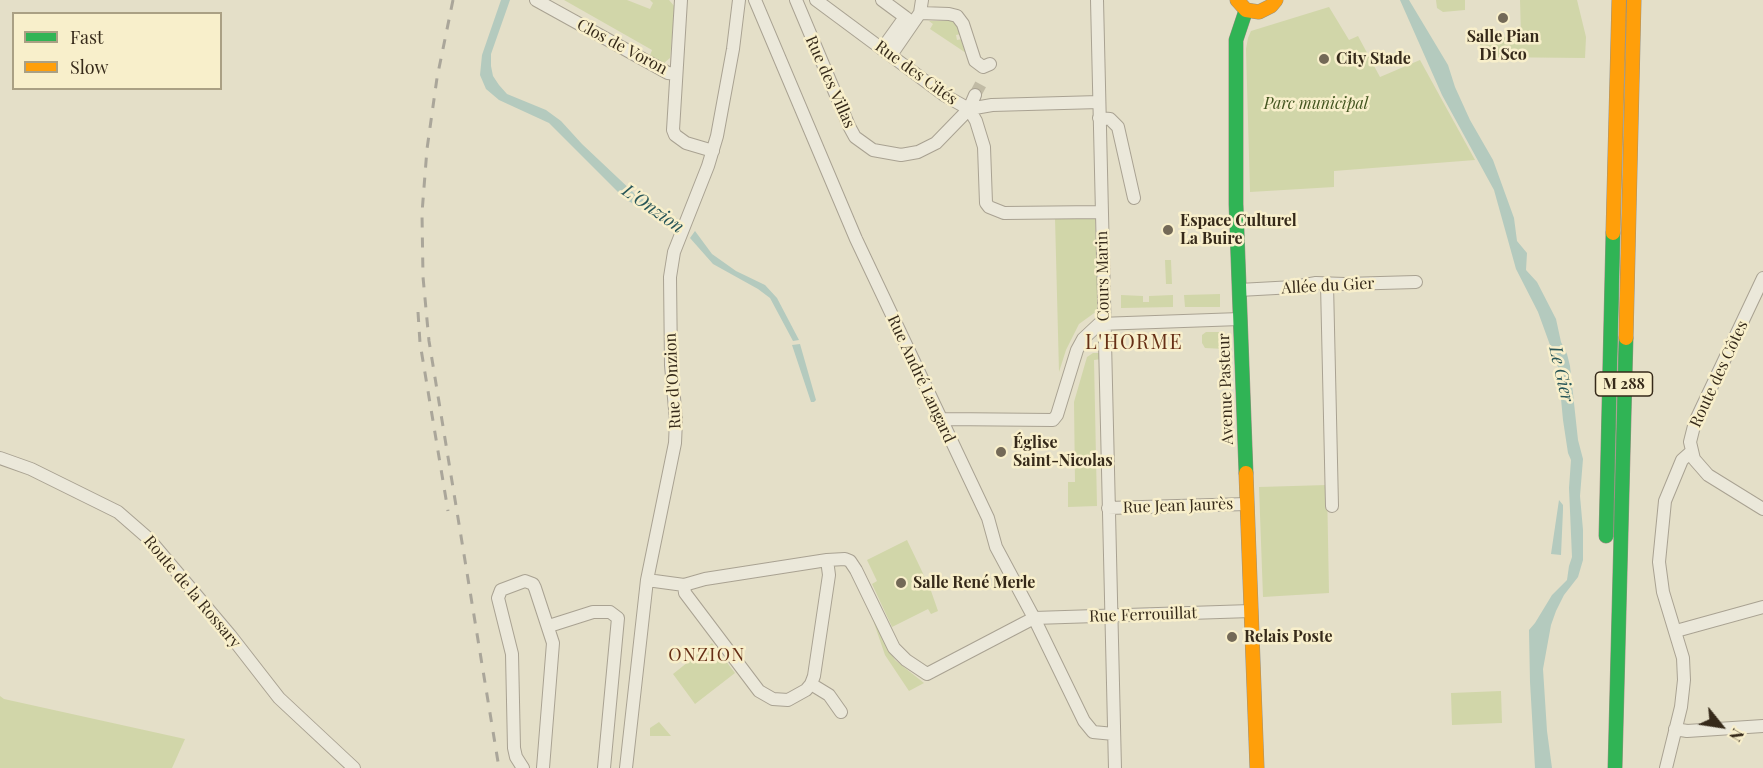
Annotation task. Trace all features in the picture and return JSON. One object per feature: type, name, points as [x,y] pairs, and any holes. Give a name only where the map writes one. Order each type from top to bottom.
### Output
[{"type":"main road","points":[[1242,5],[1259,12],[1266,10],[1276,0]]},
{"type":"main road","name":"M 288","points":[[1605,554],[1618,0]]},
{"type":"main road","name":"M 288","points":[[1615,768],[1634,0]]},
{"type":"main road","name":"Avenue Pasteur","points":[[1242,5],[1236,50],[1236,204],[1257,768]]},
{"type":"street","name":"Clos de Voron","points":[[536,0],[668,73],[676,74]]},
{"type":"street","name":"Clos de Voron","points":[[681,0],[673,130],[675,135],[686,143],[713,151]]},
{"type":"street","name":"Rue d'Onzion","points":[[626,768],[647,580],[675,443],[670,285],[674,252],[713,151],[733,49],[739,0]]},
{"type":"street","name":"Rue André Langard","points":[[755,0],[856,239],[988,518],[996,547],[1034,618],[1084,721],[1094,732],[1114,734]]},
{"type":"street","name":"Rue des Villas","points":[[796,0],[849,126],[863,145],[886,154],[901,155],[918,152],[936,144],[969,109],[975,95]]},
{"type":"street","name":"Rue des Cités","points":[[816,0],[944,95],[969,109],[993,105],[1099,102]]},
{"type":"street","points":[[882,0],[915,13],[957,16],[963,24],[975,61],[981,66],[988,66],[983,80]]},
{"type":"street","name":"Cours Marin","points":[[1097,0],[1115,768]]},
{"type":"street","points":[[886,52],[915,13]]},
{"type":"street","points":[[969,109],[984,147],[986,203],[993,210],[1004,213],[1101,212]]},
{"type":"street","points":[[1099,118],[1110,119],[1118,127],[1134,198]]},
{"type":"street","name":"Route des Côtes","points":[[1691,452],[1690,442],[1695,422],[1763,278]]},
{"type":"street","name":"Allée du Gier","points":[[1239,290],[1327,284],[1416,282]]},
{"type":"street","points":[[1327,284],[1332,506]]},
{"type":"street","points":[[943,419],[1053,420],[1057,416],[1077,350],[1093,328],[1104,324],[1240,319]]},
{"type":"street","points":[[1666,768],[1681,707],[1684,680],[1683,658],[1660,577],[1659,551],[1662,517],[1670,486],[1682,460],[1691,452],[1708,475],[1763,509]]},
{"type":"street","name":"Route de la Rossary","points":[[0,458],[31,469],[118,512],[149,539],[230,635],[279,698],[354,768]]},
{"type":"street","name":"Rue Jean Jaurès","points":[[1108,508],[1247,504]]},
{"type":"street","points":[[647,580],[684,585],[705,579],[845,559],[853,565],[894,648],[924,673],[931,674],[1034,618]]},
{"type":"street","points":[[684,585],[685,593],[759,691],[773,699],[789,700],[798,697],[811,684],[829,575],[827,560]]},
{"type":"street","points":[[523,768],[516,757],[514,748],[512,653],[498,594],[525,581],[533,584],[552,635],[553,651],[543,768]]},
{"type":"street","points":[[1676,631],[1763,607]]},
{"type":"street","name":"Rue Ferrouillat","points":[[1034,618],[1251,611]]},
{"type":"street","points":[[549,626],[593,612],[610,612],[618,618],[604,768]]},
{"type":"street","points":[[811,684],[825,691],[841,712]]},
{"type":"street","points":[[1675,729],[1687,732],[1763,726]]},
{"type":"green space","points":[[564,0],[627,0],[650,9],[653,3],[650,0],[669,0],[675,7],[670,58],[664,63],[649,58],[652,50]]},
{"type":"green space","points":[[1436,0],[1465,0],[1465,10],[1443,12],[1437,8]]},
{"type":"green space","points":[[1520,0],[1577,0],[1586,37],[1585,58],[1483,57],[1480,54],[1480,38],[1521,36]]},
{"type":"green space","name":"Parc municipal","points":[[1329,7],[1349,40],[1358,36],[1380,77],[1420,60],[1475,160],[1334,171],[1334,187],[1250,192],[1246,49],[1248,38],[1251,31]]},
{"type":"green space","points":[[929,21],[955,21],[961,34],[956,35],[957,40],[962,39],[966,53],[930,29],[933,24]]},
{"type":"green space","points":[[1095,217],[1098,307],[1097,311],[1079,324],[1066,350],[1059,372],[1055,218]]},
{"type":"green space","points":[[1165,260],[1171,260],[1172,284],[1166,284]]},
{"type":"green space","points":[[1220,294],[1220,307],[1185,307],[1184,295]]},
{"type":"green space","points":[[1121,295],[1143,296],[1143,302],[1149,302],[1149,296],[1173,295],[1173,307],[1121,308]]},
{"type":"green space","points":[[1206,332],[1225,332],[1225,349],[1205,348],[1202,335]]},
{"type":"green space","points":[[1093,353],[1102,353],[1102,359],[1094,360],[1097,506],[1068,507],[1068,482],[1075,482],[1074,402],[1087,357]]},
{"type":"green space","points":[[1327,485],[1329,593],[1263,597],[1259,487]]},
{"type":"green space","name":"Salle René Merle","points":[[907,540],[930,588],[938,611],[931,614],[928,609],[892,627],[872,584],[877,581],[867,560]]},
{"type":"green space","points":[[873,620],[895,660],[924,683],[909,691],[885,655]]},
{"type":"green space","points":[[712,643],[735,673],[695,704],[673,674]]},
{"type":"green space","points":[[1501,691],[1502,723],[1452,725],[1451,693]]},
{"type":"green space","points":[[0,696],[4,699],[185,739],[172,768],[0,768]]},
{"type":"green space","points":[[659,722],[671,736],[650,736],[650,728]]},
{"type":"water","name":"L'Onzion","points":[[501,0],[510,0],[491,54],[493,76],[499,85],[507,94],[546,110],[561,121],[635,194],[674,220],[670,225],[625,199],[549,123],[499,100],[486,89],[480,75],[482,55]]},
{"type":"water","name":"Le Gier","points":[[1400,0],[1409,0],[1448,65],[1470,120],[1493,160],[1514,218],[1517,241],[1527,253],[1526,270],[1537,282],[1556,319],[1570,366],[1578,440],[1583,459],[1580,496],[1583,560],[1578,577],[1564,595],[1556,611],[1551,625],[1543,669],[1552,768],[1535,768],[1529,630],[1552,595],[1567,580],[1572,557],[1569,488],[1571,460],[1563,420],[1558,367],[1538,312],[1516,269],[1494,190],[1442,95]]},
{"type":"water","points":[[695,231],[712,254],[736,271],[765,285],[777,298],[799,340],[793,341],[770,298],[713,264],[690,238]]},
{"type":"water","points":[[800,344],[816,400],[814,402],[811,402],[792,345]]},
{"type":"water","points":[[1559,500],[1563,505],[1561,555],[1551,554]]},
{"type":"tunnel","points":[[975,95],[983,80]]},
{"type":"railway","points":[[453,0],[437,78],[427,149],[422,213],[423,277],[429,341],[499,768]]},
{"type":"railway","points":[[418,312],[420,343],[448,511]]},
{"type":"traffic: fast","points":[[1246,10],[1236,40],[1236,204],[1246,473]]},
{"type":"traffic: fast","points":[[1606,536],[1613,233]]},
{"type":"traffic: fast","points":[[1615,768],[1626,338]]},
{"type":"traffic: slow","points":[[1237,0],[1246,10],[1259,12],[1271,6],[1276,0]]},
{"type":"traffic: slow","points":[[1613,233],[1619,0]]},
{"type":"traffic: slow","points":[[1626,338],[1634,0]]},
{"type":"traffic: slow","points":[[1246,473],[1257,768]]},
{"type":"place","name":"Salle Pian Di Sco","points":[[1503,18]]},
{"type":"place","name":"City Stade","points":[[1324,59]]},
{"type":"place","name":"Espace Culturel La Buire","points":[[1168,230]]},
{"type":"place","name":"Église Saint-Nicolas","points":[[1001,452]]},
{"type":"place","name":"Salle René Merle","points":[[901,583]]},
{"type":"place","name":"Relais Poste","points":[[1232,637]]},
{"type":"district","name":"L'HORME","points":[[1134,343]]},
{"type":"district","name":"ONZION","points":[[707,655]]}]
